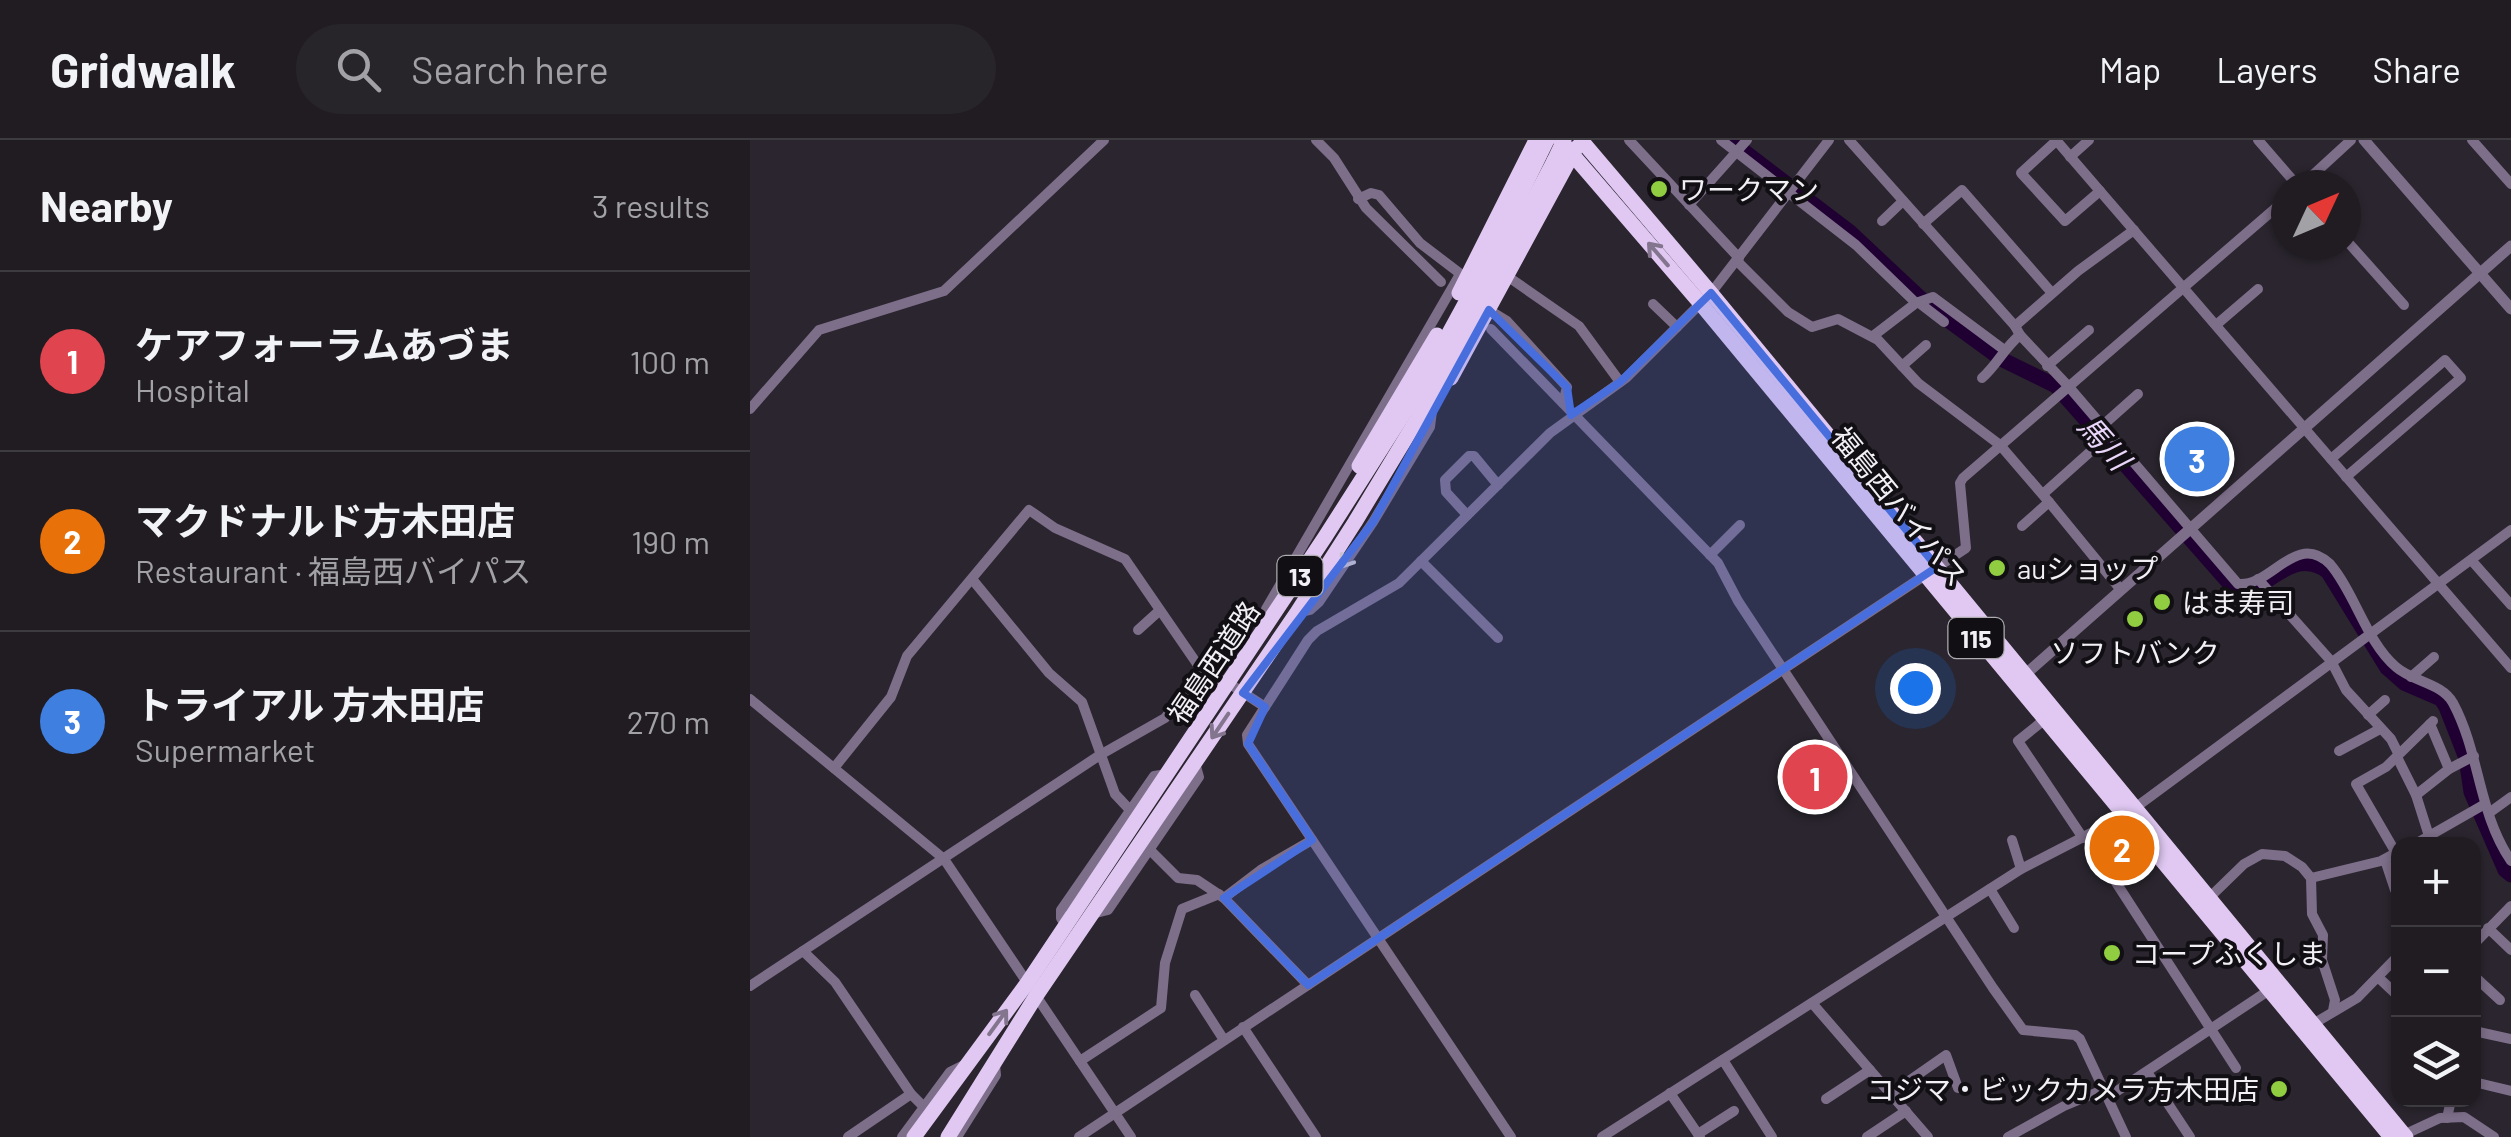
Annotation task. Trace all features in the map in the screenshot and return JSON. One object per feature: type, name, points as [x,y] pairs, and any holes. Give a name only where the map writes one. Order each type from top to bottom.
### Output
[{"type":"highway","name":"福島西道路","points":[[1545,148],[1572,143]]},
{"type":"highway","points":[[1355,522],[1377,504],[1432,411],[1507,276],[1572,143]]},
{"type":"highway","name":"福島西バイパス","points":[[1572,143],[1706,298],[2400,1136]]},
{"type":"highway","name":"福島西道路","points":[[948,1137],[995,1064],[1066,926],[1168,774],[1296,614],[1424,408],[1545,148]]},
{"type":"highway","name":"福島西道路","points":[[914,1137],[968,1063],[1092,914],[1195,763],[1269,624],[1413,399],[1545,148]]},
{"type":"highway","points":[[1325,537],[1346,486],[1446,319],[1465,274],[1545,148]]},
{"type":"highway","name":"福島西バイパス","points":[[2020,679],[2044,720],[2209,898],[2274,987],[2313,1024],[2400,1136]]},
{"type":"street","points":[[750,409],[819,330],[944,292],[1104,140]]},
{"type":"street","points":[[1316,140],[1334,158],[1358,199],[1441,282]]},
{"type":"street","points":[[1629,140],[1788,312],[1812,327],[1838,320],[1873,336],[1918,383],[2000,444],[2121,590]]},
{"type":"street","points":[[1721,140],[1741,147],[1944,322]]},
{"type":"street","points":[[1511,1137],[1248,744],[1247,735],[1317,631],[1400,583],[1574,414],[1620,382],[1706,298],[1829,140]]},
{"type":"street","points":[[1849,140],[2048,366],[2063,391],[2238,584],[2261,582],[2303,553],[2322,557],[2336,571],[2367,637],[2395,667],[2447,694],[2482,808],[2511,861]]},
{"type":"street","points":[[2100,191],[2066,222],[2021,173],[2056,140],[2216,325],[2438,585],[2511,668]]},
{"type":"street","points":[[2070,157],[2089,140]]},
{"type":"street","points":[[2258,140],[2286,170]]},
{"type":"street","points":[[2317,170],[2351,140]]},
{"type":"street","points":[[2364,140],[2511,309]]},
{"type":"street","points":[[2472,140],[2511,184]]},
{"type":"street","points":[[1690,205],[1741,147]]},
{"type":"street","points":[[1923,224],[1962,190],[2052,293]]},
{"type":"street","points":[[1269,624],[1266,609],[1465,274],[1420,243],[1379,195],[1358,199]]},
{"type":"street","points":[[1882,221],[1903,201]]},
{"type":"street","points":[[1079,1137],[1966,548],[1960,483],[2000,444],[2271,212]]},
{"type":"street","points":[[1982,378],[2052,293],[2134,230]]},
{"type":"street","points":[[2020,679],[2511,246]]},
{"type":"street","points":[[2361,257],[2404,306]]},
{"type":"street","points":[[1507,276],[1579,326],[1620,382]]},
{"type":"street","points":[[2216,325],[2258,288]]},
{"type":"street","points":[[1873,336],[1920,301],[1933,298],[2000,355]]},
{"type":"street","points":[[1653,304],[1677,327]]},
{"type":"street","points":[[1489,310],[1507,321],[1567,387],[1563,403]]},
{"type":"street","points":[[1491,329],[1710,555],[2023,1030],[2075,1034],[2126,1137]]},
{"type":"street","points":[[2048,366],[2089,330]]},
{"type":"street","points":[[1902,366],[1926,345]]},
{"type":"street","points":[[2331,459],[2446,360],[2461,378],[2346,478]]},
{"type":"street","points":[[2022,526],[2138,394]]},
{"type":"street","points":[[1296,614],[1319,602],[1373,522],[1430,426],[1432,411]]},
{"type":"street","points":[[1467,515],[1446,492],[1449,474],[1474,456],[1498,485]]},
{"type":"street","points":[[834,768],[891,697],[907,656],[1030,510],[1054,528],[1124,559],[1202,671],[1265,708]]},
{"type":"street","points":[[1710,555],[1740,525]]},
{"type":"street","points":[[1602,1137],[2021,869],[2130,812],[2511,530]]},
{"type":"street","points":[[1421,561],[1498,638]]},
{"type":"street","points":[[2472,561],[2511,605]]},
{"type":"street","points":[[972,578],[1038,660],[1082,702],[1114,794],[1130,810]]},
{"type":"street","points":[[2261,582],[2331,661],[2346,690],[2380,728],[2416,796],[2430,836],[2511,797]]},
{"type":"street","points":[[1138,630],[1159,611]]},
{"type":"street","points":[[2411,676],[2434,657]]},
{"type":"street","points":[[750,986],[1100,755],[1165,718],[1202,671]]},
{"type":"street","points":[[750,698],[944,859],[1130,1137]]},
{"type":"street","points":[[2368,715],[2385,700]]},
{"type":"street","points":[[2044,720],[2018,740],[2236,1068]]},
{"type":"street","points":[[2391,842],[2356,784],[2386,767],[2431,722],[2449,769]]},
{"type":"street","points":[[2339,751],[2380,728]]},
{"type":"street","points":[[2416,796],[2449,769],[2469,759]]},
{"type":"street","points":[[1092,914],[1108,910],[1199,777],[1195,763]]},
{"type":"street","points":[[1066,926],[1061,910],[1154,776],[1168,774]]},
{"type":"street","points":[[1080,1061],[1161,1008],[1165,963],[1182,910],[1222,896],[1312,840]]},
{"type":"street","points":[[2012,840],[2021,869]]},
{"type":"street","points":[[1149,850],[1178,878],[1198,880],[1222,896],[1308,985]]},
{"type":"street","points":[[2209,898],[2244,864],[2262,854],[2285,856],[2302,867],[2311,878],[2312,914],[2323,935],[2322,960],[2335,1000],[2333,1011]]},
{"type":"street","points":[[2311,878],[2391,856]]},
{"type":"street","points":[[2385,860],[2391,878]]},
{"type":"street","points":[[1990,889],[2014,928]]},
{"type":"street","points":[[2481,936],[2511,906]]},
{"type":"street","points":[[2488,928],[2511,950]]},
{"type":"street","points":[[803,951],[835,982],[910,1094],[924,1108]]},
{"type":"street","points":[[2313,1024],[2357,998],[2391,965]]},
{"type":"street","points":[[2380,978],[2391,989]]},
{"type":"street","points":[[2481,982],[2500,1000]]},
{"type":"street","points":[[2008,1137],[2064,1106],[2106,1093],[2147,1072],[2274,987]]},
{"type":"street","points":[[1195,995],[1224,1040]]},
{"type":"street","points":[[1812,1003],[1928,1137]]},
{"type":"street","points":[[1243,1028],[1316,1137]]},
{"type":"street","points":[[2481,1032],[2511,1040]]},
{"type":"street","points":[[1890,1094],[1946,1056],[1958,1088]]},
{"type":"street","points":[[1723,1060],[1772,1137]]},
{"type":"street","points":[[902,1137],[950,1072],[968,1063]]},
{"type":"street","points":[[957,1137],[996,1075],[995,1064]]},
{"type":"street","points":[[1826,1099],[1870,1070]]},
{"type":"street","points":[[2147,1072],[2190,1137]]},
{"type":"street","points":[[2481,1084],[2511,1091]]},
{"type":"street","points":[[1670,1093],[1699,1136],[1734,1111]]},
{"type":"street","points":[[848,1137],[910,1094]]},
{"type":"street","points":[[2446,1118],[2449,1107]]},
{"type":"street","points":[[1867,1137],[1906,1112]]},
{"type":"street","points":[[2400,1136],[2446,1118],[2464,1117],[2494,1137]]},
{"type":"highlighted area","points":[[1711,293],[1937,567],[1308,985],[1224,898],[1312,840],[1248,744],[1265,707],[1243,693],[1373,522],[1489,310],[1567,387],[1571,415],[1620,382]]},
{"type":"waterway","name":"馬川","points":[[1732,142],[1850,232],[1931,308],[2001,359],[2056,386],[2236,591],[2243,595],[2250,592],[2298,564],[2318,566],[2328,572],[2387,668],[2404,683],[2441,699],[2446,707],[2466,758],[2471,792],[2505,870],[2511,875]]},
{"type":"place","name":"ワークマン","points":[[1659,189]]},
{"type":"place","name":"トライアル 方木田店","points":[[2197,459]]},
{"type":"place","name":"auショップ","points":[[1997,568]]},
{"type":"place","name":"はま寿司","points":[[2162,602]]},
{"type":"place","name":"ソフトバンク","points":[[2135,619]]},
{"type":"place","name":"ケアフォーラムあづま","points":[[1815,777]]},
{"type":"place","name":"マクドナルド方木田店","points":[[2122,848]]},
{"type":"place","name":"コープふくしま","points":[[2112,953]]},
{"type":"place","name":"コジマ・ビックカメラ方木田店","points":[[2279,1089]]}]
